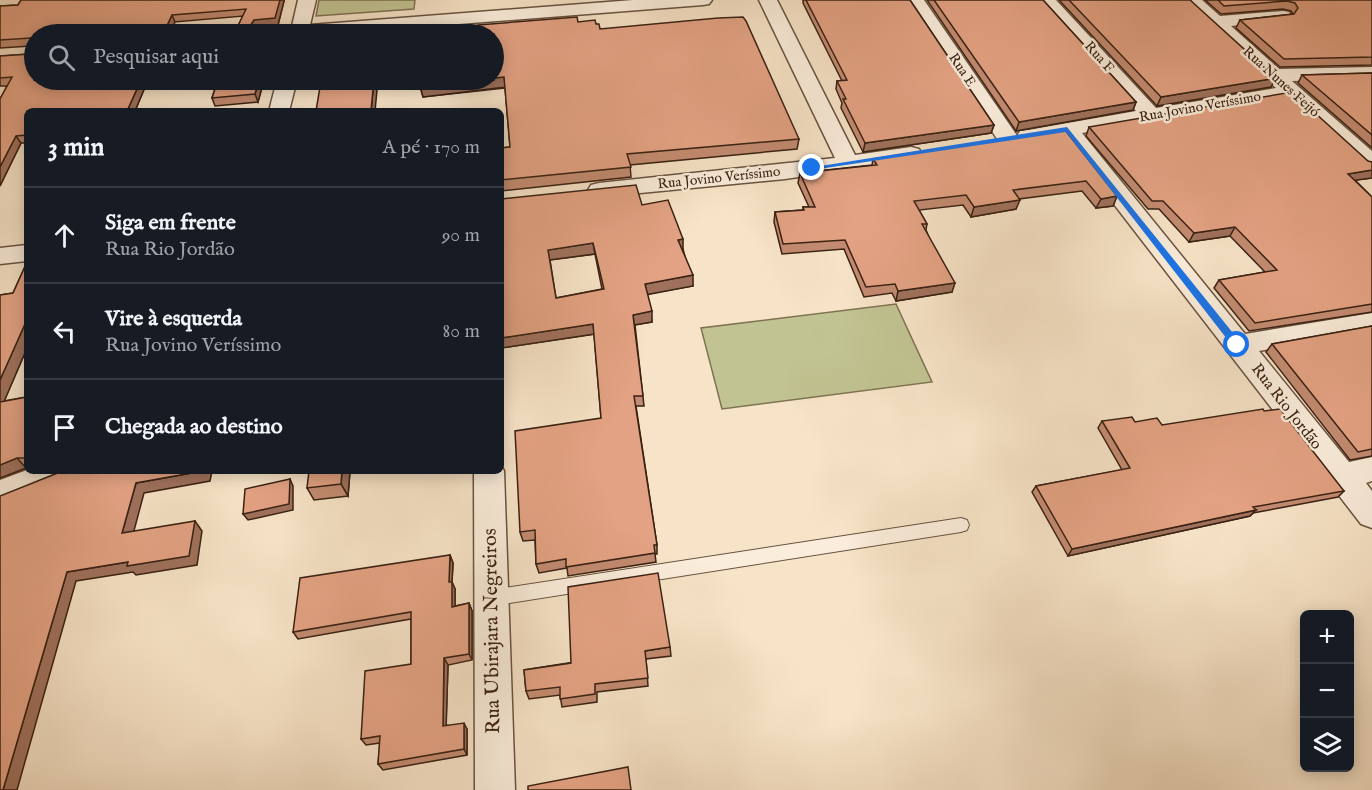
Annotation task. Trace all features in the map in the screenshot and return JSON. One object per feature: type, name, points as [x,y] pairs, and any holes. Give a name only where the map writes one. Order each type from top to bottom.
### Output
[{"type":"street","points":[[301,24],[307,0]]},
{"type":"street","points":[[423,0],[423,22]]},
{"type":"street","points":[[400,24],[703,0]]},
{"type":"street","points":[[768,0],[848,163]]},
{"type":"street","name":"Rua E","points":[[915,0],[1009,140]]},
{"type":"street","name":"Rua F","points":[[1046,0],[1151,115]]},
{"type":"street","name":"Rua Nunes Feijó","points":[[1191,0],[1372,163]]},
{"type":"street","points":[[1215,22],[1283,16]]},
{"type":"street","name":"Rua Jovino Veríssimo","points":[[1273,75],[1372,73]]},
{"type":"street","points":[[280,108],[284,90]]},
{"type":"street","name":"Rua Jovino Veríssimo","points":[[986,143],[1292,91]]},
{"type":"street","name":"Rua Rio Jordão","points":[[1067,129],[1372,514]]},
{"type":"street","name":"Rua Jovino Veríssimo","points":[[584,192],[848,163],[929,151]]},
{"type":"street","points":[[0,256],[24,253]]},
{"type":"street","points":[[1237,345],[1372,322]]},
{"type":"street","points":[[1342,476],[1372,469]]},
{"type":"street","points":[[0,494],[50,474]]},
{"type":"street","name":"Rua Ubirajara Negreiros","points":[[489,474],[495,790]]},
{"type":"lane","points":[[490,598],[961,525]]},
{"type":"green space","points":[[319,0],[415,0],[414,9],[316,16]]},
{"type":"green space","points":[[896,304],[932,382],[722,409],[701,328]]},
{"type":"building","points":[[21,0],[280,0],[275,18],[254,20],[251,24],[239,24],[246,9],[172,15],[168,24],[24,24],[24,38],[0,40],[0,6],[18,5]]},
{"type":"building","points":[[806,0],[910,0],[994,125],[865,143],[843,99],[846,99],[837,81],[847,80]]},
{"type":"building","points":[[934,0],[1043,0],[1136,102],[1019,122]]},
{"type":"building","points":[[1069,0],[1190,0],[1276,78],[1161,97]]},
{"type":"building","points":[[1218,0],[1372,0],[1372,57],[1284,59],[1240,20],[1294,14],[1298,8],[1295,3],[1287,1],[1224,6]]},
{"type":"building","points":[[577,17],[578,22],[595,20],[600,29],[743,17],[799,139],[627,154],[631,167],[504,180],[504,148],[510,147],[504,77],[504,24],[490,24]]},
{"type":"building","points":[[24,54],[24,90],[136,90],[128,108],[24,108],[24,135],[16,136],[0,167],[0,99],[12,77],[0,78],[0,56]]},
{"type":"building","points":[[1372,73],[1372,135],[1302,75]]},
{"type":"building","points":[[215,90],[256,90],[255,94],[212,98]]},
{"type":"building","points":[[320,90],[373,90],[371,108],[316,108]]},
{"type":"building","points":[[1292,92],[1368,161],[1372,162],[1372,170],[1348,174],[1372,197],[1372,304],[1255,323],[1219,280],[1277,270],[1235,227],[1194,233],[1163,201],[1152,201],[1089,127]]},
{"type":"building","points":[[1065,130],[1117,196],[1101,199],[1086,181],[1013,190],[1020,200],[974,207],[966,195],[914,201],[927,224],[922,224],[955,283],[898,291],[895,284],[866,287],[845,240],[783,244],[775,212],[815,207],[800,173],[877,165],[873,159]]},
{"type":"building","points":[[636,185],[642,205],[668,200],[683,239],[678,240],[693,275],[645,284],[652,311],[633,315],[643,396],[634,396],[657,545],[654,545],[655,553],[566,567],[566,559],[536,564],[535,530],[520,532],[515,431],[601,418],[593,324],[504,338],[504,199]],"holes":[[[593,243],[604,289],[556,298],[548,250]]]},
{"type":"building","points":[[24,269],[24,326],[0,380],[0,295],[13,293]]},
{"type":"building","points":[[1372,326],[1372,449],[1358,452],[1272,344]]},
{"type":"building","points":[[24,398],[24,458],[17,458],[0,465],[0,402]]},
{"type":"building","points":[[1263,409],[1264,411],[1280,409],[1344,491],[1253,507],[1256,510],[1072,549],[1036,486],[1130,468],[1102,421],[1132,417],[1135,422],[1157,418],[1162,425]]},
{"type":"building","points":[[55,474],[186,474],[136,483],[122,533],[195,521],[189,556],[127,566],[128,562],[67,572],[3,790],[0,790],[0,496]]},
{"type":"building","points":[[309,474],[342,474],[341,484],[307,488]]},
{"type":"building","points":[[290,479],[289,504],[243,514],[245,489]]},
{"type":"building","points":[[450,555],[449,582],[452,582],[452,607],[469,603],[469,654],[444,658],[443,726],[464,723],[464,749],[378,764],[380,736],[361,739],[365,671],[411,664],[411,612],[293,632],[300,578]]},
{"type":"building","points":[[658,573],[670,647],[645,651],[648,678],[595,684],[595,694],[560,699],[560,687],[526,691],[524,670],[571,663],[568,587]]},
{"type":"building","points":[[628,767],[631,790],[528,790],[528,786]]},
{"type":"route","points":[[812,168],[1009,140],[1067,129],[1237,345]]}]
